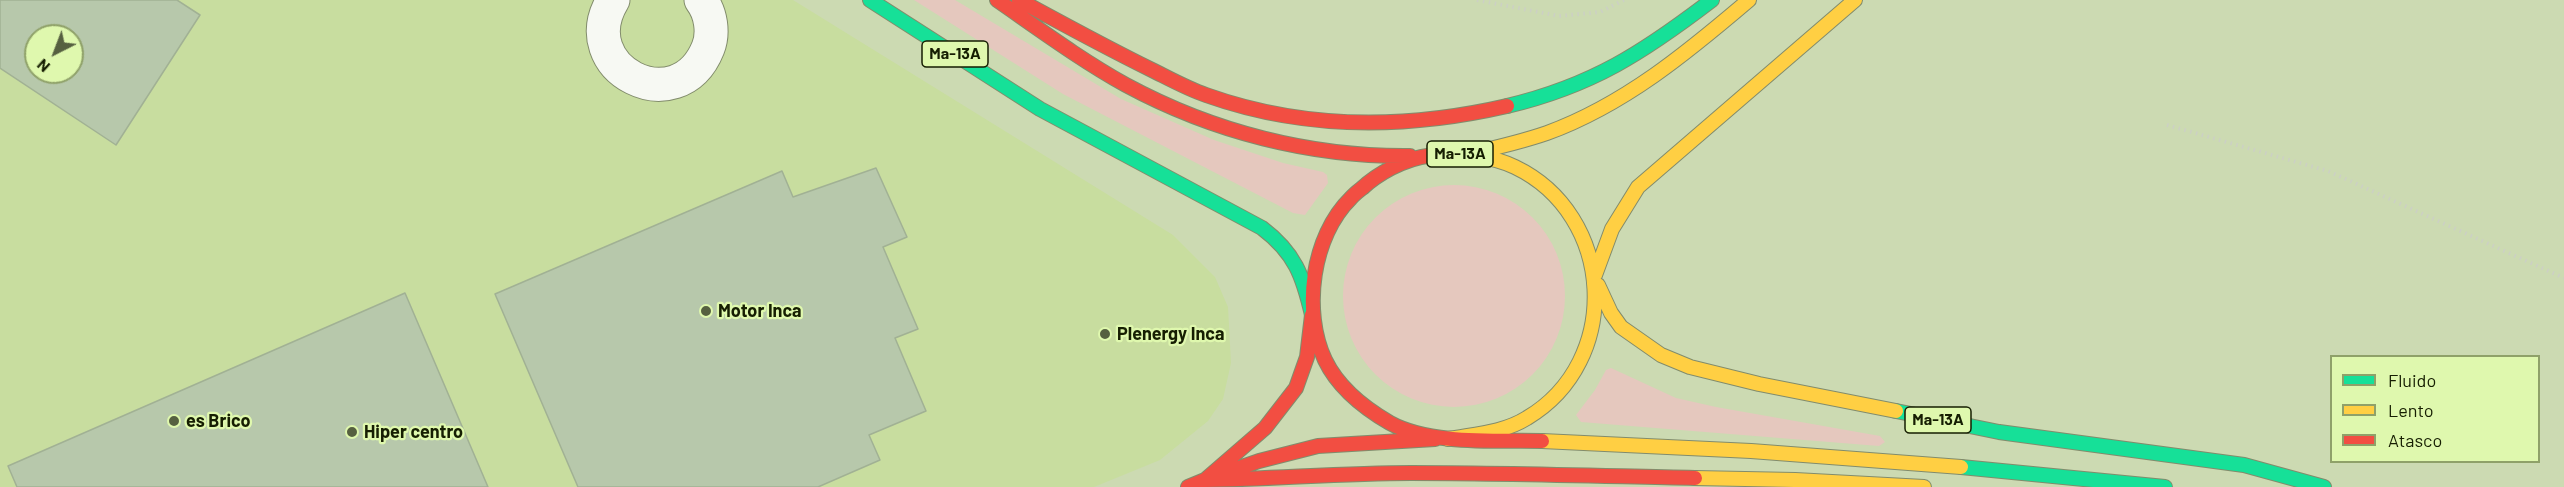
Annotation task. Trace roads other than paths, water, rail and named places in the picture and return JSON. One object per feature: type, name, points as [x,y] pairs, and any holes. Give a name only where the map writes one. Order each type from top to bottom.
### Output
[{"type":"main road","name":"Ma-13A","points":[[870,0],[1040,109],[1262,228],[1279,240],[1299,265],[1323,352],[1331,369],[1357,400],[1388,422],[1448,439],[1591,442],[1844,458],[2165,487]]},
{"type":"main road","name":"Ma-13A","points":[[997,0],[1107,72],[1170,107],[1224,126],[1288,144],[1354,156],[1468,154],[1507,163],[1526,172],[1559,199],[1583,234],[1603,298],[1621,327],[1661,355],[1690,368],[2000,432],[2244,465],[2325,487]]},
{"type":"main road","points":[[1019,0],[1119,55],[1205,95],[1287,117],[1353,124],[1424,122],[1454,118],[1557,93],[1619,66],[1667,35],[1712,0]]},
{"type":"main road","points":[[1468,154],[1515,145],[1609,105],[1681,58],[1749,0]]},
{"type":"main road","points":[[1595,275],[1608,234],[1622,208],[1638,187],[1855,0]]},
{"type":"main road","name":"Ma-13A","points":[[1312,315],[1312,283],[1316,257],[1322,238],[1343,204],[1373,178],[1389,168],[1426,156]]},
{"type":"main road","name":"Ma-13A","points":[[1448,439],[1493,432],[1512,426],[1532,416],[1563,388],[1576,371],[1593,333],[1596,314],[1595,275]]},
{"type":"main road","points":[[1199,485],[1265,428],[1296,388],[1307,357],[1312,315]]},
{"type":"main road","points":[[1199,485],[1259,461],[1318,446],[1448,439]]},
{"type":"main road","points":[[1199,485],[1323,474],[1411,473],[1795,480],[1924,487]]},
{"type":"street","points":[[610,3],[604,27],[605,44],[612,60],[624,73],[639,82],[658,85],[676,82],[692,73],[704,59],[711,42],[711,23],[701,0]]},
{"type":"place","name":"Motor Inca","points":[[706,311]]},
{"type":"place","name":"Plenergy Inca","points":[[1105,334]]},
{"type":"place","name":"es Brico","points":[[174,421]]},
{"type":"place","name":"Hiper centro","points":[[352,432]]}]
